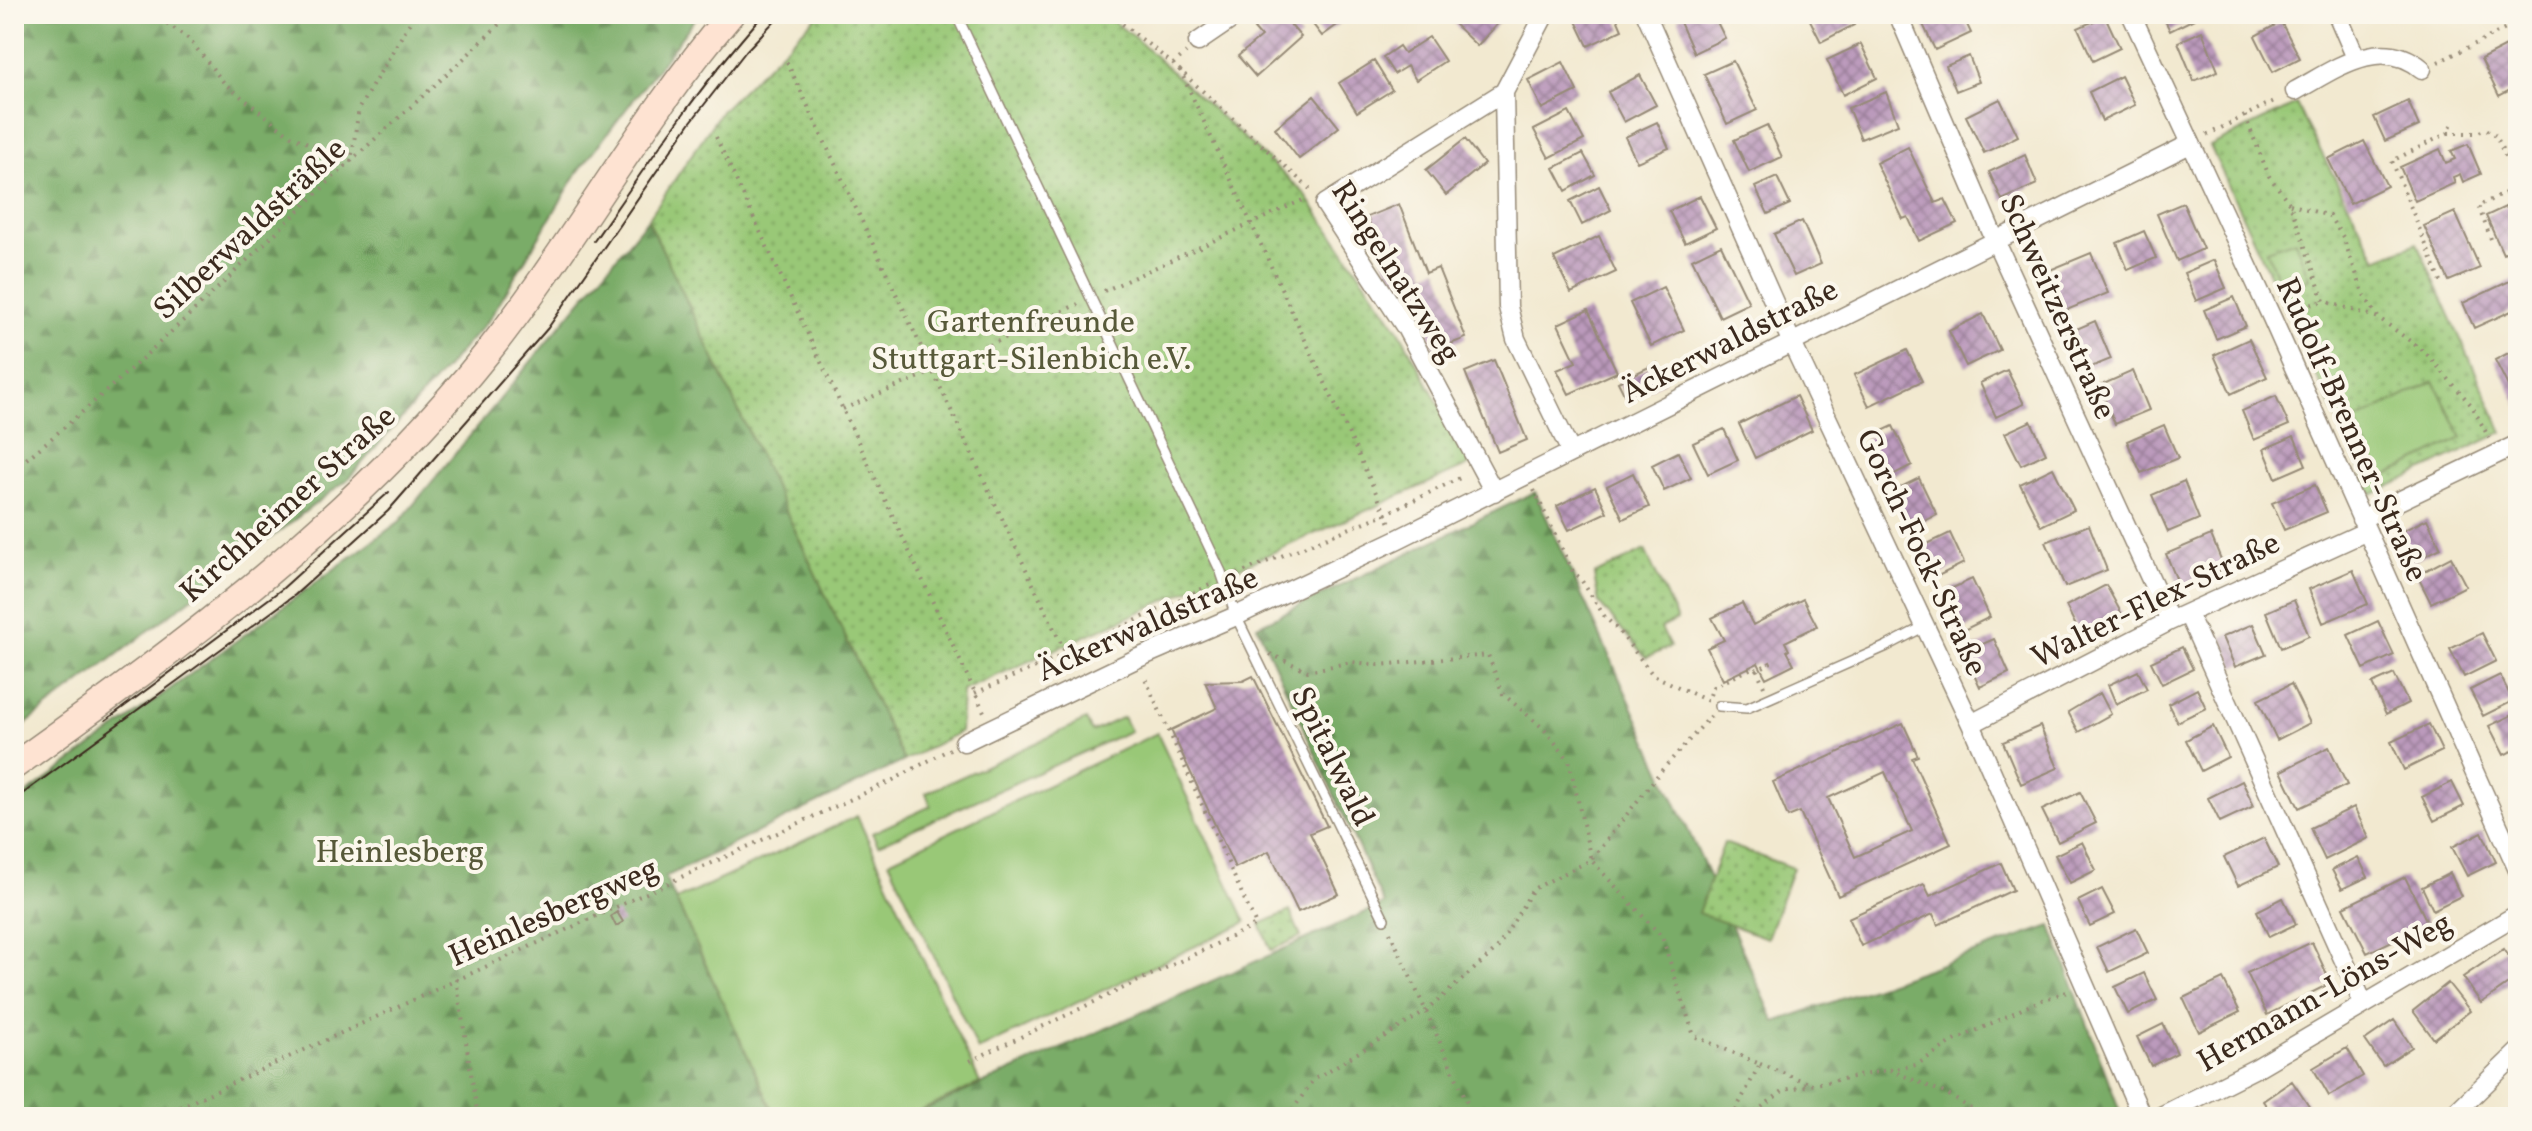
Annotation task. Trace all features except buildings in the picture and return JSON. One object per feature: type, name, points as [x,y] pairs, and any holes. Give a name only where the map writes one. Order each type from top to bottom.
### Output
[{"type":"main road","name":"Kirchheimer Straße","points":[[14,766],[134,680],[253,586],[367,486],[434,415],[523,307],[664,99],[731,14]]},
{"type":"street","points":[[1198,42],[1239,14]]},
{"type":"street","name":"Gorch-Fock-Straße","points":[[1646,14],[1792,343],[1971,724],[2142,1117]]},
{"type":"street","name":"Schweitzerstraße","points":[[1898,14],[1995,240],[2363,1003]]},
{"type":"street","name":"Rudolf-Brenner-Straße","points":[[2131,14],[2272,318],[2518,870]]},
{"type":"street","points":[[2337,14],[2356,58]]},
{"type":"street","points":[[1543,15],[1504,92],[1508,307],[1516,339],[1571,452]]},
{"type":"street","points":[[2295,91],[2356,58],[2397,55],[2422,69]]},
{"type":"street","points":[[1325,204],[1504,92]]},
{"type":"street","name":"Äckerwaldstraße","points":[[964,742],[1398,539],[2190,144]]},
{"type":"street","name":"Ringelnatzweg","points":[[1325,204],[1406,328],[1494,492]]},
{"type":"street","name":"Walter-Flex-Straße","points":[[1971,724],[2518,444]]},
{"type":"street","name":"Hermann-Löns-Weg","points":[[2159,1117],[2258,1067],[2518,914]]},
{"type":"street","points":[[2451,1117],[2518,1052]]},
{"type":"lane","name":"Spitalwald","points":[[956,14],[1221,572],[1236,616],[1384,919]]},
{"type":"lane","points":[[1719,706],[1747,708],[1925,626]]},
{"type":"path","points":[[154,14],[189,39],[225,84],[291,136],[351,161],[359,108],[415,14]]},
{"type":"path","name":"Silberwaldsträßle","points":[[14,469],[87,411],[509,14]]},
{"type":"path","name":"Ringelnatzweg","points":[[1110,14],[1180,70],[1325,204]]},
{"type":"path","points":[[2422,69],[2518,23]]},
{"type":"path","points":[[787,62],[1081,685]]},
{"type":"path","points":[[1180,70],[1398,539]]},
{"type":"path","points":[[2190,144],[2295,91]]},
{"type":"path","points":[[2245,116],[2269,176],[2290,204],[2324,301]]},
{"type":"path","points":[[2448,133],[2452,123]]},
{"type":"path","points":[[2441,282],[2392,161],[2448,133],[2477,133],[2486,129],[2496,135],[2518,187],[2478,206],[2491,239]]},
{"type":"path","points":[[716,137],[991,727]]},
{"type":"path","points":[[2290,204],[2329,216],[2343,237],[2364,295],[2379,318]]},
{"type":"path","points":[[2272,318],[2324,301],[2379,318],[2426,353],[2472,406],[2497,454]]},
{"type":"path","points":[[1288,1117],[1313,1080],[1425,1012],[1497,949],[1533,889],[1591,860],[1661,771],[1719,706],[1653,675],[1573,572],[1527,475]]},
{"type":"path","points":[[1270,654],[1308,671],[1352,662],[1379,665],[1488,655],[1503,694],[1544,729],[1569,760],[1591,860],[1662,937],[1694,1036],[1813,1084]]},
{"type":"path","points":[[970,1061],[1256,925],[1136,659]]},
{"type":"path","points":[[1757,670],[1769,661]]},
{"type":"path","points":[[1708,701],[1713,687],[1754,667],[1766,689]]},
{"type":"path","name":"Heinlesbergweg","points":[[158,1117],[893,780],[964,742]]},
{"type":"path","points":[[1384,919],[1474,1117]]},
{"type":"path","points":[[456,979],[478,1117]]},
{"type":"path","points":[[1749,1117],[1784,1090],[1916,1065],[1952,1042],[2082,983]]},
{"type":"path","points":[[1732,1117],[1760,1064]]},
{"type":"path","points":[[1889,1070],[1947,1094],[1984,1117]]},
{"type":"path","points":[[1566,1117],[1606,1110],[1633,1117]]},
{"type":"green space","points":[[14,14],[699,14],[578,172],[490,318],[348,479],[14,733]]},
{"type":"green space","name":"Gartenfreunde Stuttgart-Silenbich e.V.","points":[[819,14],[1103,14],[1134,37],[1304,193],[1399,330],[1471,464],[962,691],[960,732],[904,761],[648,219],[722,110]]},
{"type":"green space","points":[[2296,104],[2377,259],[2417,243],[2503,432],[2372,495],[2210,146]]},
{"type":"green space","name":"Heinlesberg","points":[[648,219],[904,761],[665,877],[776,1117],[14,1117],[14,803],[400,521]]},
{"type":"green space","points":[[2295,240],[2309,279],[2281,289],[2267,250]]},
{"type":"green space","points":[[2434,381],[2462,438],[2382,478],[2354,421]]},
{"type":"green space","points":[[1535,492],[1775,1022],[2051,926],[2122,1117],[908,1117],[1384,904],[1257,626]]},
{"type":"green space","points":[[1645,550],[1677,620],[1661,628],[1670,647],[1646,658],[1599,603],[1594,575]]},
{"type":"green space","points":[[1123,717],[1130,731],[878,845],[872,833],[931,806],[926,793],[1086,720],[1092,732]]},
{"type":"green space","points":[[1157,733],[1246,922],[978,1050],[889,861]]},
{"type":"green space","points":[[857,816],[980,1083],[908,1117],[776,1117],[676,900]]},
{"type":"green space","points":[[1724,843],[1793,868],[1767,938],[1698,913]]},
{"type":"green space","points":[[1290,911],[1301,937],[1271,950],[1260,924]]},
{"type":"tram line","points":[[594,241],[696,96],[764,14]]},
{"type":"tram line","points":[[14,800],[295,595],[388,511],[548,328],[690,123],[746,51],[781,14]]},
{"type":"tram line","points":[[106,720],[282,589],[389,492]]}]
